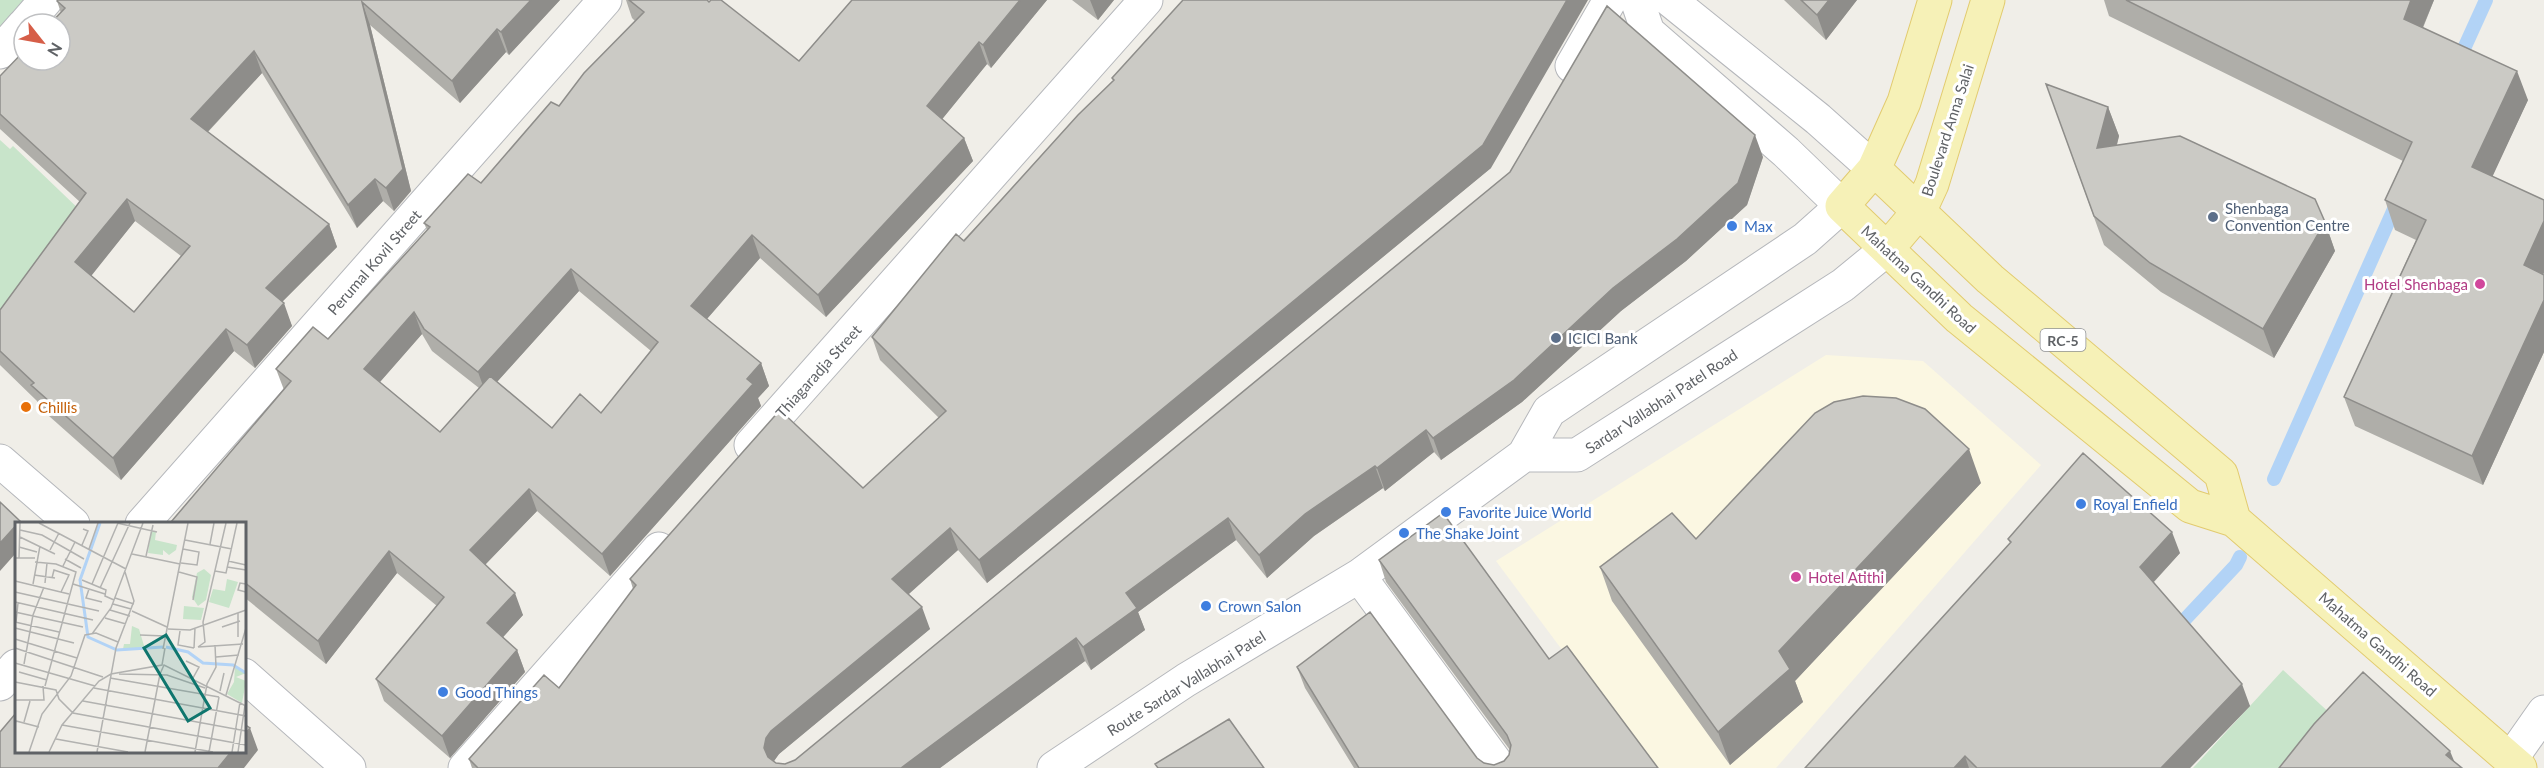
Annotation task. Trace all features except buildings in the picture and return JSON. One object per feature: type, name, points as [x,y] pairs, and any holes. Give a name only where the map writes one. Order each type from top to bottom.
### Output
[{"type":"main road","points":[[1842,206],[1874,169],[1904,102],[1935,0]]},
{"type":"main road","name":"Boulevard Anna Salai","points":[[1887,249],[1920,210],[1932,184],[1988,0]]},
{"type":"main road","name":"RC-5","points":[[1874,169],[1920,210],[1990,279],[2221,474],[2234,520]]},
{"type":"main road","name":"Mahatma Gandhi Road","points":[[1842,206],[1959,318],[2190,506],[2234,520],[2516,764]]},
{"type":"street","points":[[36,12],[46,0]]},
{"type":"street","name":"Perumal Kovil Street","points":[[144,522],[605,0]]},
{"type":"street","name":"Thiagaradja Street","points":[[735,464],[1146,0]]},
{"type":"street","points":[[1558,90],[1610,0]]},
{"type":"street","name":"Mahatma Gandhi Road","points":[[1637,0],[1648,32],[1786,152],[1842,206]]},
{"type":"street","name":"RC-5","points":[[1670,0],[1809,112],[1874,169]]},
{"type":"street","points":[[0,52],[12,39]]},
{"type":"street","points":[[1524,455],[1549,411],[1805,239],[1842,206]]},
{"type":"street","name":"Sardar Vallabhai Patel Road","points":[[1524,455],[1577,455],[1843,285],[1887,249]]},
{"type":"street","name":"Route Sardar Vallabhai Patel","points":[[1054,768],[1186,680],[1359,576],[1524,455]]},
{"type":"street","points":[[0,461],[71,522]]},
{"type":"street","points":[[465,768],[679,526]]},
{"type":"street","points":[[1359,576],[1500,768]]},
{"type":"street","points":[[0,684],[15,667]]},
{"type":"street","points":[[246,677],[349,768]]},
{"type":"street","points":[[2516,764],[2544,712]]},
{"type":"shaded area","points":[[1826,355],[1923,361],[2041,465],[1776,768],[1650,768],[1496,561]]},
{"type":"green space","points":[[0,0],[37,0],[26,12],[12,12],[12,28],[0,42]]},
{"type":"green space","points":[[0,140],[10,149],[13,146],[84,214],[0,330]]},
{"type":"green space","points":[[2283,670],[2334,717],[2292,768],[2193,768]]},
{"type":"waterway","points":[[2457,64],[2486,0]]},
{"type":"waterway","points":[[2274,479],[2398,200]]},
{"type":"waterway","points":[[2174,631],[2236,565],[2240,557]]},
{"type":"place","name":"Shenbaga Convention Centre","points":[[2213,217]]},
{"type":"place","name":"Max","points":[[1732,226]]},
{"type":"place","name":"Hotel Shenbaga","points":[[2480,284]]},
{"type":"place","name":"ICICI Bank","points":[[1556,338]]},
{"type":"place","name":"Chillis","points":[[26,407]]},
{"type":"place","name":"Royal Enfield","points":[[2081,504]]},
{"type":"place","name":"Favorite Juice World","points":[[1446,512]]},
{"type":"place","name":"The Shake Joint","points":[[1404,533]]},
{"type":"place","name":"Hotel Atithi","points":[[1796,577]]},
{"type":"place","name":"Crown Salon","points":[[1206,606]]},
{"type":"place","name":"Good Things","points":[[443,692]]}]
